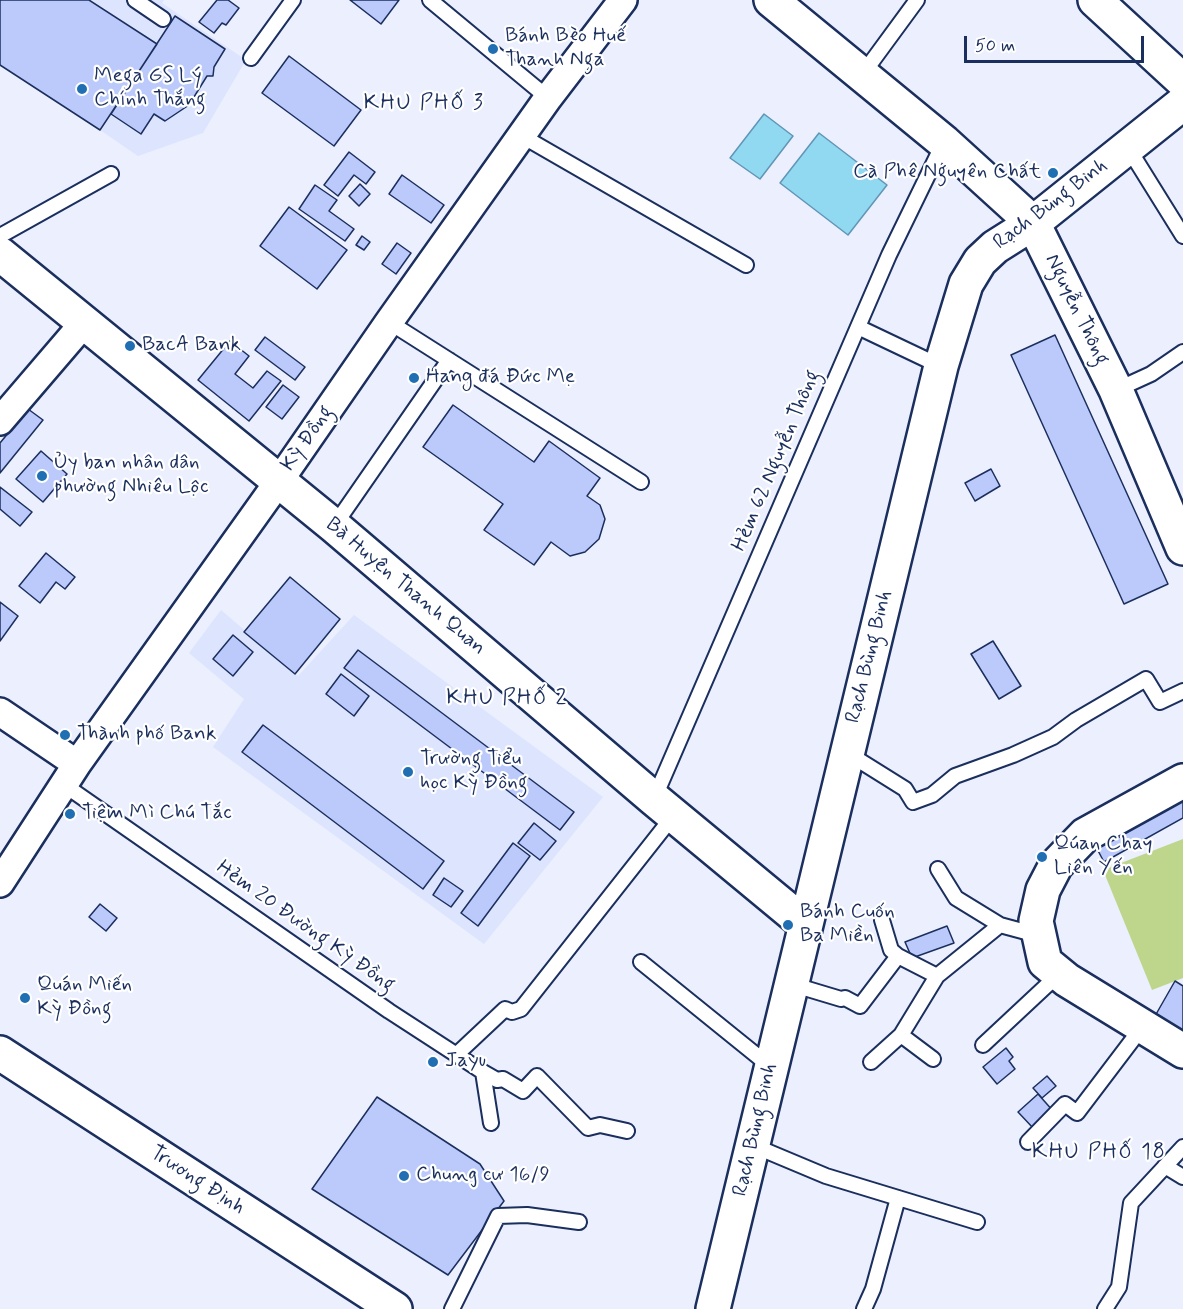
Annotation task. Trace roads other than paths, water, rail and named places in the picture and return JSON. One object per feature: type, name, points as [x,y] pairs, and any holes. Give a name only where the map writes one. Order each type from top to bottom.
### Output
[{"type":"street","name":"Kỳ Ðồng","points":[[0,884],[70,774],[548,98],[622,0]]},
{"type":"street","name":"Nguyễn Thông","points":[[771,0],[944,142],[1033,223],[1116,390],[1183,548]]},
{"type":"street","points":[[1095,0],[1183,81]]},
{"type":"street","name":"Rạch Bùng Binh","points":[[713,1309],[941,366],[966,284],[980,261],[995,247],[1033,223],[1183,103]]},
{"type":"street","name":"Bà Huyện Thanh Quan","points":[[0,254],[334,526],[805,924]]},
{"type":"street","points":[[0,421],[84,323]]},
{"type":"street","points":[[0,712],[70,774]]},
{"type":"street","points":[[1183,782],[1085,835],[1056,865],[1043,890],[1036,921],[1045,962],[1059,974],[1183,1051]]},
{"type":"street","name":"Trương Định","points":[[0,1053],[394,1309]]},
{"type":"lane","points":[[135,0],[163,19]]},
{"type":"lane","points":[[251,58],[293,0]]},
{"type":"lane","points":[[430,0],[548,98]]},
{"type":"lane","points":[[862,75],[916,0]]},
{"type":"lane","points":[[522,135],[746,265]]},
{"type":"lane","name":"Hẻm 62 Nguyễn Thông","points":[[456,1055],[504,1009],[512,1012],[521,1009],[664,807],[888,255],[944,142]]},
{"type":"lane","points":[[1127,146],[1183,236]]},
{"type":"lane","points":[[0,236],[111,174]]},
{"type":"lane","points":[[389,322],[641,482]]},
{"type":"lane","points":[[858,327],[941,366]]},
{"type":"lane","points":[[1116,390],[1151,374],[1183,352]]},
{"type":"lane","points":[[334,526],[449,360]]},
{"type":"lane","points":[[847,753],[905,789],[913,802],[932,795],[955,776],[1013,755],[1053,737],[1076,720],[1146,679],[1160,702],[1183,691]]},
{"type":"lane","name":"Hẻm 20 Đường Kỳ Ðồng","points":[[70,774],[389,1011],[456,1055],[497,1080],[503,1079],[523,1091],[537,1076],[588,1128],[600,1125],[627,1131]]},
{"type":"lane","points":[[938,869],[956,898],[1000,925],[1039,935]]},
{"type":"lane","points":[[882,920],[891,950],[937,976]]},
{"type":"lane","points":[[871,1062],[902,1035],[937,976],[1000,925]]},
{"type":"lane","points":[[791,984],[841,999],[845,998],[860,1006],[898,956]]},
{"type":"lane","points":[[641,962],[771,1067]]},
{"type":"lane","points":[[983,1045],[1059,974]]},
{"type":"lane","points":[[1028,1142],[1065,1104],[1077,1113],[1143,1026]]},
{"type":"lane","points":[[902,1035],[933,1059]]},
{"type":"lane","points":[[483,1072],[491,1123]]},
{"type":"lane","points":[[752,1145],[826,1176],[977,1222]]},
{"type":"lane","points":[[1105,1309],[1119,1287],[1131,1203],[1183,1147]]},
{"type":"lane","points":[[1165,1166],[1183,1177]]},
{"type":"lane","points":[[864,1309],[873,1289],[898,1198]]},
{"type":"lane","points":[[452,1309],[498,1216],[527,1215],[579,1222]]},
{"type":"water","points":[[764,114],[793,136],[760,179],[730,158]]},
{"type":"water","points":[[819,133],[887,185],[848,235],[780,183]]},
{"type":"place","name":"Bánh Bèo Huế Thanh Nga","points":[[493,49]]},
{"type":"place","name":"Mega GS Lý Chính Thắng","points":[[82,89]]},
{"type":"place","name":"Cà Phê Nguyên Chất","points":[[1053,173]]},
{"type":"place","name":"BacA Bank","points":[[130,346]]},
{"type":"place","name":"Hang đá Đức Mẹ","points":[[414,378]]},
{"type":"place","name":"Ủy ban nhân dân phường Nhiêu Lộc","points":[[42,476]]},
{"type":"place","name":"Thành phố Bank","points":[[65,735]]},
{"type":"place","name":"Trường Tiểu học Kỳ Đồng","points":[[408,772]]},
{"type":"place","name":"Tiệm Mì Chú Tắc","points":[[70,814]]},
{"type":"place","name":"Qúan Chay Liên Yến","points":[[1042,857]]},
{"type":"place","name":"Bánh Cuốn Ba Miền","points":[[788,925]]},
{"type":"place","name":"Quán Miến Kỳ Đồng","points":[[25,998]]},
{"type":"place","name":"Jayu","points":[[433,1062]]},
{"type":"place","name":"Chung cư 16/9","points":[[404,1176]]},
{"type":"district","name":"KHU PHỐ 3","points":[[424,104]]},
{"type":"district","name":"KHU PHỐ 2","points":[[507,699]]},
{"type":"district","name":"KHU PHỐ 18","points":[[1099,1153]]}]
